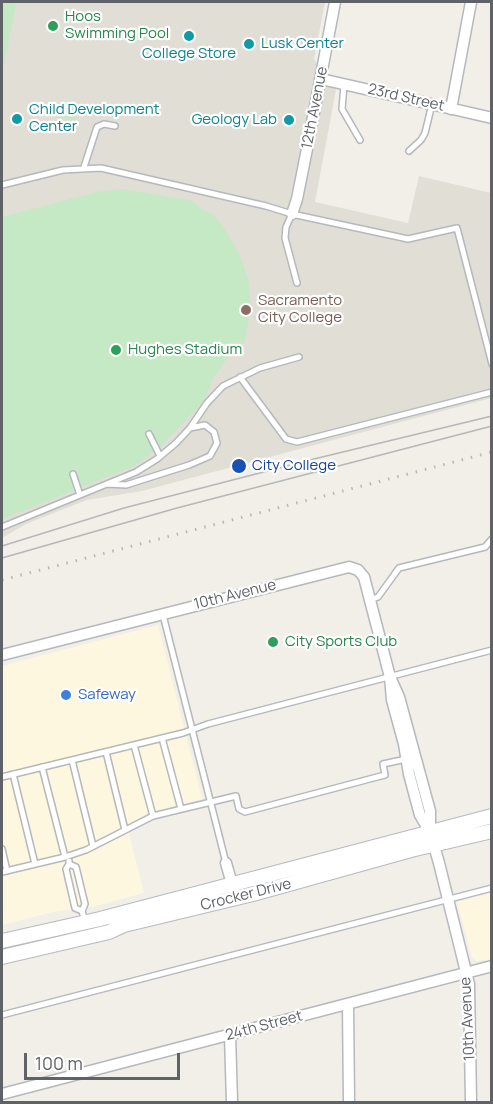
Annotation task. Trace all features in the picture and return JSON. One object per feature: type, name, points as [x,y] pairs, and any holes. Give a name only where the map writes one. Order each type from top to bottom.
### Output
[{"type":"street","name":"12th Avenue","points":[[292,214],[297,199],[335,2]]},
{"type":"street","points":[[451,109],[471,2]]},
{"type":"street","name":"23rd Street","points":[[321,79],[492,118]]},
{"type":"street","name":"10th Avenue","points":[[2,655],[344,567],[354,567],[362,574],[390,677],[392,700],[420,814],[432,839],[467,973],[471,1102]]},
{"type":"street","name":"10th Avenue","points":[[390,677],[399,697],[430,811],[432,839]]},
{"type":"street","name":"Crocker Drive","points":[[2,957],[109,932],[124,925],[233,891],[432,839],[492,816]]},
{"type":"street","name":"Crocker Drive","points":[[432,839],[492,831]]},
{"type":"street","points":[[226,863],[233,891]]},
{"type":"street","name":"Crocker Drive","points":[[2,941],[83,916],[233,891]]},
{"type":"street","name":"24th Street","points":[[2,1094],[492,966]]},
{"type":"street","points":[[348,1004],[349,1102]]},
{"type":"street","points":[[230,1035],[232,1102]]},
{"type":"lane","points":[[345,84],[342,109],[360,141]]},
{"type":"lane","points":[[409,151],[425,133],[432,104]]},
{"type":"lane","points":[[84,167],[97,127],[104,124],[115,126]]},
{"type":"lane","points":[[2,185],[84,167],[109,170],[408,239],[457,228],[492,364]]},
{"type":"lane","points":[[292,214],[286,227],[285,238],[297,283]]},
{"type":"lane","points":[[2,527],[136,471],[160,456],[190,428],[207,403],[223,386],[260,368],[299,357]]},
{"type":"lane","points":[[240,377],[286,439],[297,442],[492,392]]},
{"type":"lane","points":[[105,484],[126,485],[210,456],[217,443],[214,432],[205,425],[190,428]]},
{"type":"lane","points":[[149,434],[160,456]]},
{"type":"lane","points":[[73,474],[80,495]]},
{"type":"lane","points":[[370,600],[378,597],[399,568],[485,547],[492,539]]},
{"type":"lane","points":[[162,614],[226,863]]},
{"type":"lane","points":[[2,777],[162,738],[492,650]]},
{"type":"lane","points":[[162,738],[181,809]]},
{"type":"lane","points":[[134,745],[153,816]]},
{"type":"lane","points":[[106,752],[125,830]]},
{"type":"lane","points":[[2,849],[4,871],[66,857],[153,816],[236,796],[239,809],[245,812],[381,776],[385,772],[383,764],[406,759]]},
{"type":"lane","points":[[72,760],[93,846]]},
{"type":"lane","points":[[42,767],[66,857],[69,864],[76,867],[85,904],[83,916]]},
{"type":"lane","points":[[13,774],[35,864]]},
{"type":"lane","points":[[69,864],[66,869],[75,908],[83,916]]},
{"type":"lane","points":[[2,1015],[492,888]]},
{"type":"shaded area","name":"Sacramento City College","points":[[2,2],[325,2],[314,59],[336,90],[315,202],[408,223],[419,176],[491,193],[491,398],[142,491],[87,500],[26,524],[2,538]]},
{"type":"shaded area","points":[[158,625],[202,799],[147,813],[127,826],[144,893],[84,909],[57,911],[2,925],[2,666]]},
{"type":"shaded area","points":[[491,893],[491,959],[477,961],[472,957],[457,902]]},
{"type":"green space","points":[[2,2],[13,2],[16,6],[2,73]]},
{"type":"green space","points":[[60,105],[78,109],[75,121],[57,117]]},
{"type":"green space","name":"Hughes Stadium","points":[[123,189],[190,200],[204,211],[211,213],[222,225],[240,255],[248,279],[249,317],[244,344],[233,341],[229,355],[212,380],[203,402],[161,446],[134,466],[3,519],[2,217],[97,192]]},
{"type":"tram line","points":[[2,546],[124,508],[492,416]]},
{"type":"tram line","points":[[2,558],[177,508],[492,426]]},
{"type":"railway","points":[[2,580],[492,452]]},
{"type":"place","name":"Hoos Swimming Pool","points":[[53,26]]},
{"type":"place","name":"College Store","points":[[189,36]]},
{"type":"place","name":"Lusk Center","points":[[249,44]]},
{"type":"place","name":"Child Development Center","points":[[17,119]]},
{"type":"place","name":"Geology Lab","points":[[289,120]]},
{"type":"place","name":"Sacramento City College","points":[[246,310]]},
{"type":"place","name":"Hughes Stadium","points":[[116,350]]},
{"type":"place","name":"City College","points":[[239,466]]},
{"type":"place","name":"City Sports Club","points":[[273,642]]},
{"type":"place","name":"Safeway","points":[[66,695]]}]
